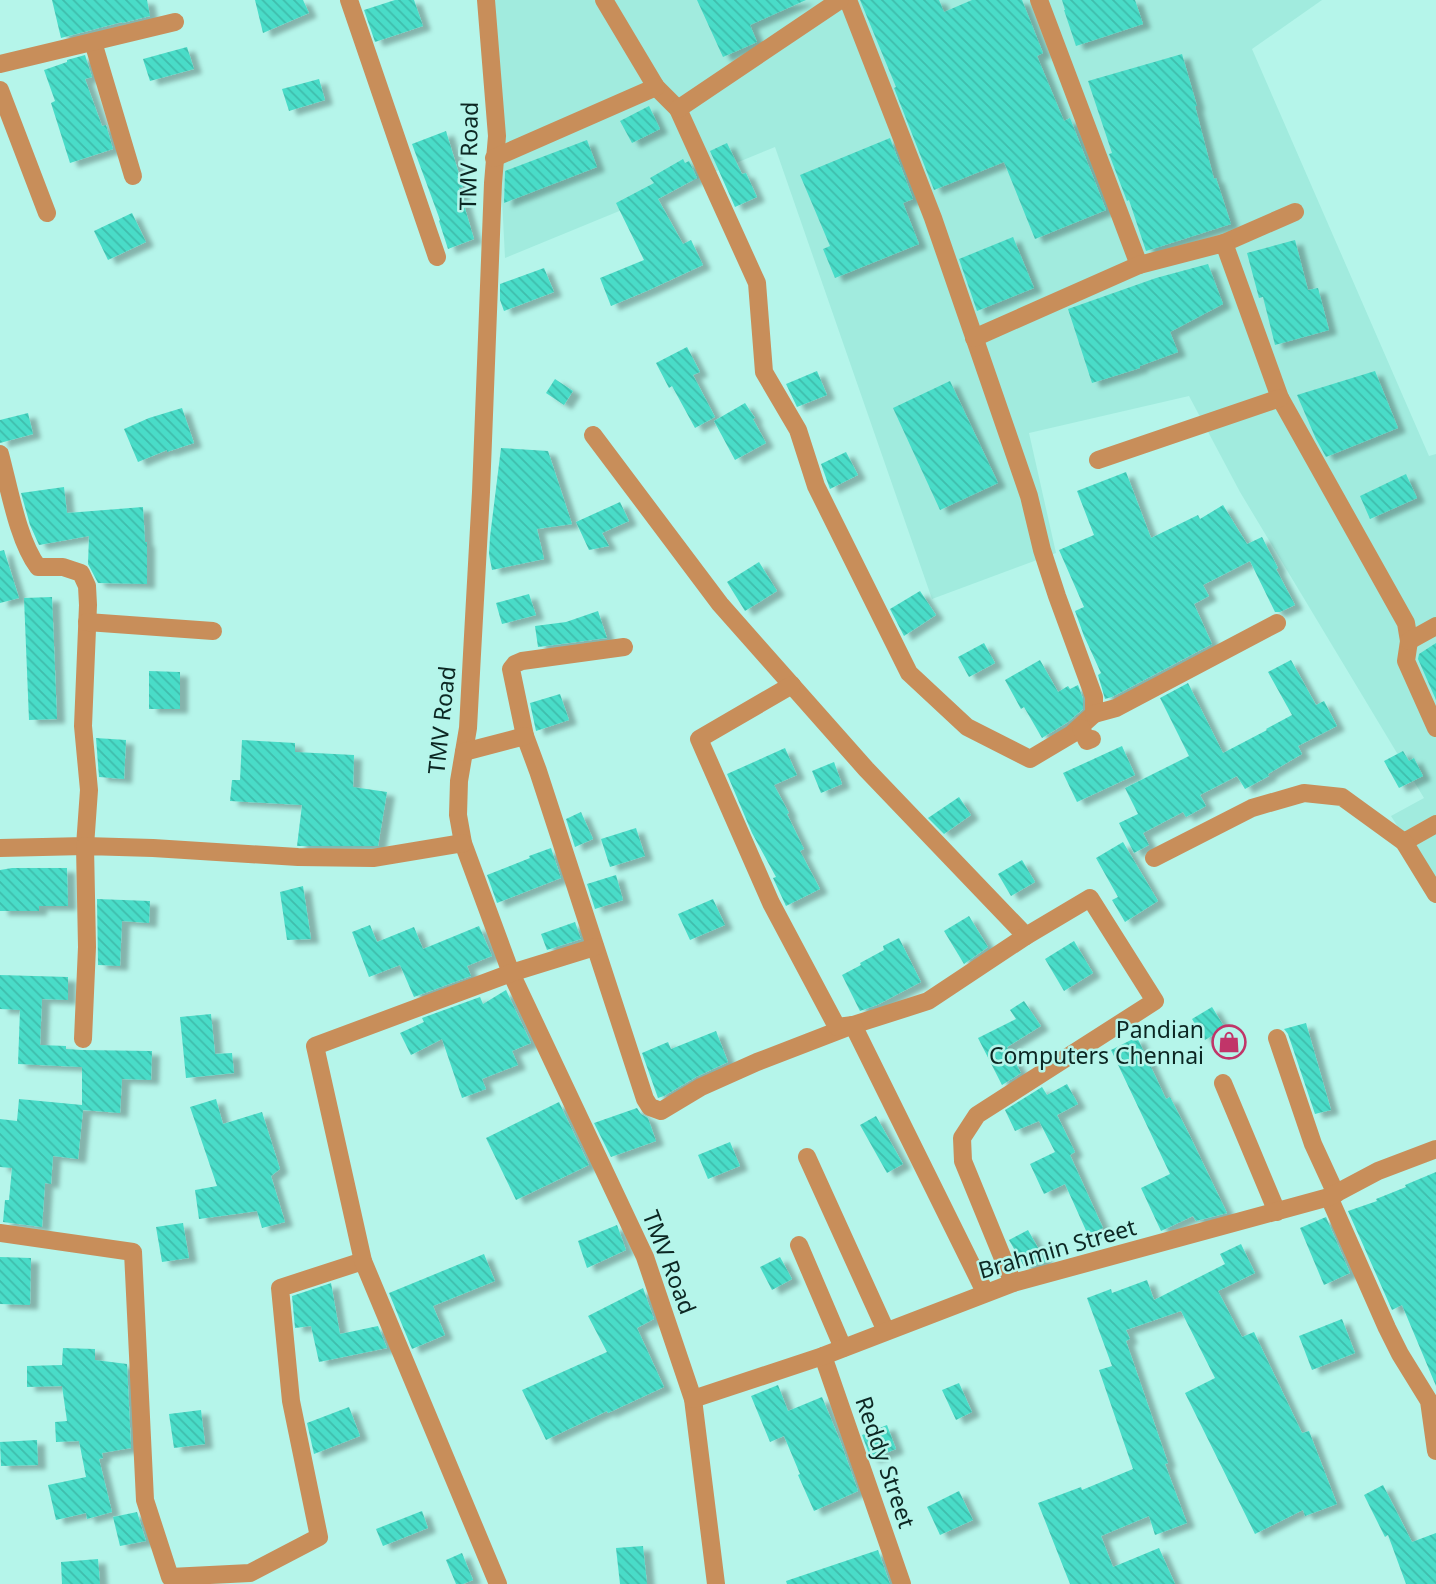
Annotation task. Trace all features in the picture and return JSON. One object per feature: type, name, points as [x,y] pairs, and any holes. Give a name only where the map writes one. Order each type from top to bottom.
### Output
[{"type":"street","points":[[349,0],[437,257]]},
{"type":"street","name":"TMV Road","points":[[486,0],[497,136],[468,728],[459,781],[458,815],[463,843],[511,973],[645,1256],[692,1399],[716,1584]]},
{"type":"street","points":[[604,0],[656,87],[678,109],[757,283],[764,372],[798,429],[816,486],[909,673],[967,727],[1030,759],[1084,739],[1094,714],[1094,697],[1053,585],[1029,496],[933,218],[848,0]]},
{"type":"street","points":[[678,109],[840,0]]},
{"type":"street","points":[[1039,0],[1139,265]]},
{"type":"street","points":[[0,64],[175,22]]},
{"type":"street","points":[[93,42],[134,176]]},
{"type":"street","points":[[494,158],[656,87]]},
{"type":"street","points":[[0,90],[47,213]]},
{"type":"street","points":[[974,338],[1139,265],[1224,243],[1295,212]]},
{"type":"street","points":[[1224,243],[1280,398],[1406,623],[1409,641],[1406,661],[1436,727]]},
{"type":"street","points":[[1098,460],[1280,398]]},
{"type":"street","points":[[593,435],[720,604],[866,769],[1026,936]]},
{"type":"street","points":[[0,454],[31,558],[38,567],[63,567],[81,573],[87,586],[83,726],[89,790],[85,846],[87,947],[83,1039]]},
{"type":"street","points":[[87,622],[213,631]]},
{"type":"street","points":[[1094,714],[1116,708],[1277,623]]},
{"type":"street","points":[[1409,641],[1436,626]]},
{"type":"street","points":[[624,648],[522,661],[511,669],[525,736],[645,1099],[650,1107],[661,1111],[701,1087],[757,1062],[853,1025],[928,1001],[1026,936],[1090,898],[1156,1001],[977,1115],[961,1138],[963,1161],[1013,1283]]},
{"type":"street","points":[[792,685],[699,738],[771,903],[837,1027],[853,1025]]},
{"type":"street","points":[[464,752],[525,736]]},
{"type":"street","points":[[1154,858],[1252,808],[1304,793],[1342,797],[1404,842],[1436,894]]},
{"type":"street","points":[[1404,842],[1436,824]]},
{"type":"street","points":[[0,848],[85,846],[373,858],[463,843]]},
{"type":"street","points":[[498,1584],[363,1261],[315,1046],[511,973],[595,947]]},
{"type":"street","points":[[853,1025],[985,1292]]},
{"type":"street","points":[[1278,1038],[1332,1196],[1387,1328],[1429,1401],[1436,1451]]},
{"type":"street","points":[[1223,1083],[1277,1212]]},
{"type":"street","name":"Brahmin Street","points":[[692,1399],[823,1356],[1013,1283],[1332,1196],[1378,1171],[1436,1149]]},
{"type":"street","points":[[807,1157],[886,1331]]},
{"type":"street","points":[[0,1233],[133,1252],[145,1500],[170,1577],[250,1573],[319,1537],[291,1401],[279,1289],[363,1261]]},
{"type":"street","points":[[799,1245],[843,1348]]},
{"type":"street","name":"Reddy Street","points":[[823,1356],[902,1584]]},
{"type":"shaded area","points":[[492,0],[1322,0],[1252,49],[1429,456],[1436,454],[1436,887],[1391,816],[1424,798],[1240,492],[1189,396],[1029,433],[1056,553],[932,599],[775,147],[505,258]]},
{"type":"building","points":[[52,0],[147,0],[150,16],[61,38]]},
{"type":"building","points":[[255,0],[303,0],[309,13],[263,33]]},
{"type":"building","points":[[395,0],[414,0],[423,26],[375,42],[364,10]]},
{"type":"building","points":[[697,0],[806,0],[750,25],[757,42],[723,57]]},
{"type":"building","points":[[860,0],[939,0],[944,12],[972,0],[1022,0],[1043,53],[1037,56],[1064,121],[1070,118],[1106,210],[1035,239],[1004,162],[934,190]]},
{"type":"building","points":[[1062,0],[1135,0],[1143,24],[1076,46]]},
{"type":"building","points":[[187,47],[194,69],[150,81],[143,59]]},
{"type":"building","points":[[1182,54],[1214,179],[1216,178],[1231,224],[1146,251],[1129,200],[1127,201],[1109,154],[1112,153],[1088,81]]},
{"type":"building","points":[[85,55],[92,77],[85,79],[102,126],[106,125],[113,149],[70,163],[51,103],[55,101],[44,70]]},
{"type":"building","points":[[319,79],[325,100],[289,111],[282,89]]},
{"type":"building","points":[[649,106],[660,129],[632,143],[620,121]]},
{"type":"building","points":[[446,131],[463,187],[459,188],[474,239],[448,249],[412,144]]},
{"type":"building","points":[[890,138],[913,199],[903,203],[919,244],[835,278],[823,249],[830,246],[800,175]]},
{"type":"building","points":[[587,140],[597,167],[504,203],[505,171]]},
{"type":"building","points":[[727,143],[757,197],[735,207],[710,151]]},
{"type":"building","points":[[683,159],[685,163],[689,161],[697,178],[658,199],[683,244],[691,240],[703,265],[611,306],[600,278],[644,260],[616,203],[654,183],[650,178]]},
{"type":"building","points":[[132,213],[146,242],[108,260],[94,231]]},
{"type":"building","points":[[1013,237],[1034,288],[977,311],[959,259]]},
{"type":"building","points":[[1295,240],[1308,290],[1318,288],[1329,330],[1275,345],[1263,297],[1259,298],[1247,253]]},
{"type":"building","points":[[1208,264],[1223,304],[1170,332],[1178,352],[1140,368],[1092,383],[1068,309],[1156,278]]},
{"type":"building","points":[[544,268],[554,292],[504,311],[500,300],[500,284]]},
{"type":"building","points":[[687,347],[700,372],[693,375],[715,417],[695,428],[656,363]]},
{"type":"building","points":[[817,371],[827,395],[797,407],[786,384]]},
{"type":"building","points":[[1375,371],[1398,428],[1326,457],[1297,395]]},
{"type":"building","points":[[555,379],[573,391],[564,405],[546,393]]},
{"type":"building","points":[[950,381],[998,483],[940,510],[893,408]]},
{"type":"building","points":[[745,403],[766,443],[735,460],[714,421]]},
{"type":"building","points":[[182,408],[194,443],[138,462],[124,429]]},
{"type":"building","points":[[28,413],[33,434],[0,443],[0,420]]},
{"type":"building","points":[[501,448],[548,451],[572,524],[537,529],[544,559],[492,570],[490,537]]},
{"type":"building","points":[[846,452],[858,475],[830,489],[821,464]]},
{"type":"building","points":[[1126,472],[1151,538],[1198,515],[1200,519],[1223,505],[1247,544],[1262,537],[1295,605],[1275,612],[1250,561],[1203,585],[1209,596],[1194,604],[1212,644],[1105,699],[1098,675],[1101,673],[1075,611],[1084,607],[1059,550],[1094,535],[1077,491]]},
{"type":"building","points":[[1406,474],[1417,498],[1370,519],[1360,496]]},
{"type":"building","points":[[64,487],[67,513],[143,507],[147,542],[147,584],[98,583],[88,564],[89,536],[39,545],[21,493]]},
{"type":"building","points":[[620,502],[629,521],[602,533],[609,546],[589,550],[576,522]]},
{"type":"building","points":[[4,550],[19,598],[0,603],[0,551]]},
{"type":"building","points":[[759,562],[777,591],[745,611],[727,582]]},
{"type":"building","points":[[920,591],[936,615],[904,636],[890,609]]},
{"type":"building","points":[[529,594],[536,615],[502,624],[496,603]]},
{"type":"building","points":[[52,597],[57,719],[29,720],[24,598]]},
{"type":"building","points":[[598,611],[607,638],[538,647],[535,626],[566,622]]},
{"type":"building","points":[[984,643],[995,663],[969,677],[958,657]]},
{"type":"building","points":[[1436,643],[1436,700],[1418,659],[1419,654]]},
{"type":"building","points":[[1040,660],[1058,692],[1068,686],[1070,689],[1078,685],[1083,699],[1083,709],[1042,738],[1024,707],[1021,709],[1005,680]]},
{"type":"building","points":[[1291,660],[1316,705],[1324,701],[1337,726],[1298,746],[1302,754],[1245,789],[1237,776],[1200,795],[1206,806],[1186,817],[1183,812],[1143,833],[1149,845],[1134,853],[1119,823],[1138,814],[1125,788],[1189,756],[1160,698],[1188,683],[1223,753],[1292,715],[1268,672]]},
{"type":"building","points":[[149,671],[180,672],[180,709],[149,709]]},
{"type":"building","points":[[560,694],[569,720],[536,731],[530,703]]},
{"type":"building","points":[[96,738],[126,740],[124,779],[99,777]]},
{"type":"building","points":[[242,740],[295,743],[295,752],[354,755],[353,787],[387,792],[378,846],[297,846],[302,805],[230,801],[232,780],[240,780]]},
{"type":"building","points":[[1122,746],[1135,775],[1077,802],[1063,773]]},
{"type":"building","points":[[785,748],[797,775],[774,785],[804,849],[800,851],[820,889],[786,906],[773,878],[776,877],[752,833],[727,774]]},
{"type":"building","points":[[1403,751],[1409,761],[1414,758],[1423,776],[1399,788],[1384,761]]},
{"type":"building","points":[[834,762],[842,784],[821,793],[812,771]]},
{"type":"building","points":[[959,797],[971,815],[944,834],[928,818]]},
{"type":"building","points":[[581,812],[593,839],[575,847],[566,819]]},
{"type":"building","points":[[636,828],[645,856],[610,867],[601,839]]},
{"type":"building","points":[[1123,842],[1158,901],[1125,922],[1112,900],[1118,897],[1096,858]]},
{"type":"building","points":[[551,848],[561,878],[497,903],[487,875]]},
{"type":"building","points":[[1022,860],[1035,882],[1011,896],[998,874]]},
{"type":"building","points":[[67,868],[68,906],[39,906],[39,911],[0,911],[0,870]]},
{"type":"building","points":[[616,875],[623,900],[595,909],[587,884]]},
{"type":"building","points":[[303,886],[311,939],[287,940],[280,892]]},
{"type":"building","points":[[97,899],[150,901],[149,923],[122,921],[120,966],[98,965]]},
{"type":"building","points":[[713,899],[725,925],[690,940],[678,914]]},
{"type":"building","points":[[969,916],[988,947],[964,964],[944,931]]},
{"type":"building","points":[[575,922],[581,939],[547,950],[541,934]]},
{"type":"building","points":[[370,925],[377,942],[414,927],[423,949],[479,926],[492,956],[467,966],[471,976],[414,997],[400,965],[369,977],[352,932]]},
{"type":"building","points":[[899,938],[921,982],[860,1011],[842,975]]},
{"type":"building","points":[[1074,941],[1093,973],[1064,991],[1045,959]]},
{"type":"building","points":[[0,975],[68,977],[68,1000],[42,999],[40,1045],[82,1050],[152,1051],[151,1080],[122,1079],[120,1113],[83,1110],[78,1159],[53,1156],[51,1184],[45,1183],[42,1227],[3,1222],[5,1200],[9,1200],[12,1168],[0,1167],[0,1119],[17,1121],[19,1099],[82,1105],[82,1067],[18,1064],[20,1010],[0,1009]]},
{"type":"building","points":[[506,990],[531,1043],[512,1051],[518,1065],[482,1079],[486,1089],[462,1098],[442,1039],[411,1055],[400,1033],[424,1022],[422,1018],[480,997],[483,1004]]},
{"type":"building","points":[[1024,1001],[1041,1026],[1007,1047],[1021,1073],[1002,1085],[978,1038],[1016,1019],[1010,1010]]},
{"type":"building","points":[[1212,1007],[1225,1028],[1205,1040],[1192,1019]]},
{"type":"building","points":[[211,1014],[215,1054],[232,1053],[234,1073],[186,1078],[180,1017]]},
{"type":"building","points":[[1306,1023],[1331,1110],[1315,1114],[1284,1029]]},
{"type":"building","points":[[716,1031],[728,1062],[658,1098],[642,1053],[668,1042],[671,1049]]},
{"type":"building","points":[[1137,1037],[1166,1099],[1170,1097],[1227,1213],[1196,1221],[1193,1216],[1161,1231],[1141,1188],[1170,1174],[1111,1050]]},
{"type":"building","points":[[1067,1084],[1078,1104],[1057,1115],[1075,1152],[1070,1155],[1103,1228],[1088,1235],[1065,1184],[1044,1194],[1030,1164],[1055,1152],[1039,1121],[1015,1131],[1005,1110],[1042,1087],[1047,1095]]},
{"type":"building","points":[[216,1099],[223,1124],[262,1112],[280,1169],[271,1176],[285,1222],[262,1228],[257,1211],[199,1219],[195,1190],[217,1186],[190,1107]]},
{"type":"building","points":[[559,1102],[589,1165],[516,1200],[486,1138]]},
{"type":"building","points":[[637,1108],[648,1118],[656,1141],[611,1157],[594,1123]]},
{"type":"building","points":[[876,1116],[903,1164],[887,1173],[860,1125]]},
{"type":"building","points":[[730,1142],[740,1166],[708,1179],[698,1155]]},
{"type":"building","points":[[1436,1172],[1436,1386],[1402,1305],[1392,1310],[1348,1211],[1377,1201],[1376,1199]]},
{"type":"building","points":[[1326,1217],[1350,1273],[1324,1285],[1300,1228]]},
{"type":"building","points":[[183,1223],[189,1258],[162,1262],[156,1227]]},
{"type":"building","points":[[617,1225],[626,1250],[587,1268],[578,1241]]},
{"type":"building","points":[[1028,1230],[1046,1262],[1025,1268],[1009,1240]]},
{"type":"building","points":[[1241,1244],[1255,1273],[1218,1291],[1242,1337],[1254,1332],[1302,1433],[1309,1431],[1337,1504],[1305,1516],[1303,1510],[1255,1534],[1185,1393],[1215,1378],[1181,1311],[1126,1330],[1130,1339],[1126,1341],[1168,1463],[1165,1464],[1187,1523],[1155,1535],[1149,1516],[1101,1536],[1113,1567],[1159,1548],[1175,1584],[1070,1584],[1038,1503],[1081,1487],[1082,1490],[1133,1469],[1099,1370],[1112,1366],[1087,1298],[1111,1289],[1112,1293],[1147,1280],[1154,1300],[1225,1264],[1220,1254]]},
{"type":"building","points":[[484,1254],[495,1281],[433,1306],[445,1335],[412,1349],[389,1293]]},
{"type":"building","points":[[0,1257],[31,1258],[30,1305],[0,1304]]},
{"type":"building","points":[[780,1257],[792,1279],[772,1290],[760,1267]]},
{"type":"building","points":[[331,1283],[340,1334],[378,1326],[387,1348],[319,1362],[311,1326],[295,1328],[292,1296]]},
{"type":"building","points":[[643,1288],[654,1319],[637,1328],[664,1387],[546,1440],[522,1390],[607,1352],[588,1316]]},
{"type":"building","points":[[1342,1319],[1355,1353],[1312,1370],[1299,1336]]},
{"type":"building","points":[[63,1348],[95,1349],[95,1360],[127,1364],[131,1448],[102,1453],[103,1458],[99,1459],[112,1512],[87,1519],[86,1513],[56,1520],[48,1485],[86,1477],[79,1441],[56,1442],[55,1422],[67,1421],[62,1386],[27,1387],[27,1366],[62,1365]]},
{"type":"building","points":[[959,1383],[972,1412],[956,1420],[942,1390]]},
{"type":"building","points":[[778,1385],[788,1411],[822,1397],[858,1491],[814,1511],[784,1436],[770,1442],[751,1396]]},
{"type":"building","points":[[349,1407],[360,1436],[314,1454],[307,1423]]},
{"type":"building","points":[[201,1410],[205,1444],[174,1448],[169,1414]]},
{"type":"building","points":[[887,1425],[896,1449],[871,1459],[862,1435]]},
{"type":"building","points":[[37,1440],[38,1465],[1,1466],[0,1442]]},
{"type":"building","points":[[1383,1485],[1412,1542],[1436,1533],[1436,1584],[1406,1584],[1388,1535],[1385,1537],[1364,1495]]},
{"type":"building","points":[[959,1491],[973,1520],[940,1535],[927,1507]]},
{"type":"building","points":[[422,1511],[428,1528],[383,1546],[376,1529]]},
{"type":"building","points":[[137,1512],[146,1541],[120,1546],[113,1517]]},
{"type":"building","points":[[643,1546],[647,1584],[620,1584],[616,1548]]},
{"type":"building","points":[[878,1550],[890,1584],[787,1584],[786,1581]]},
{"type":"building","points":[[462,1553],[473,1580],[456,1584],[446,1560]]},
{"type":"building","points":[[98,1559],[100,1584],[62,1584],[61,1562]]},
{"type":"place","name":"Pandian Computers Chennai","points":[[1229,1042]]}]
